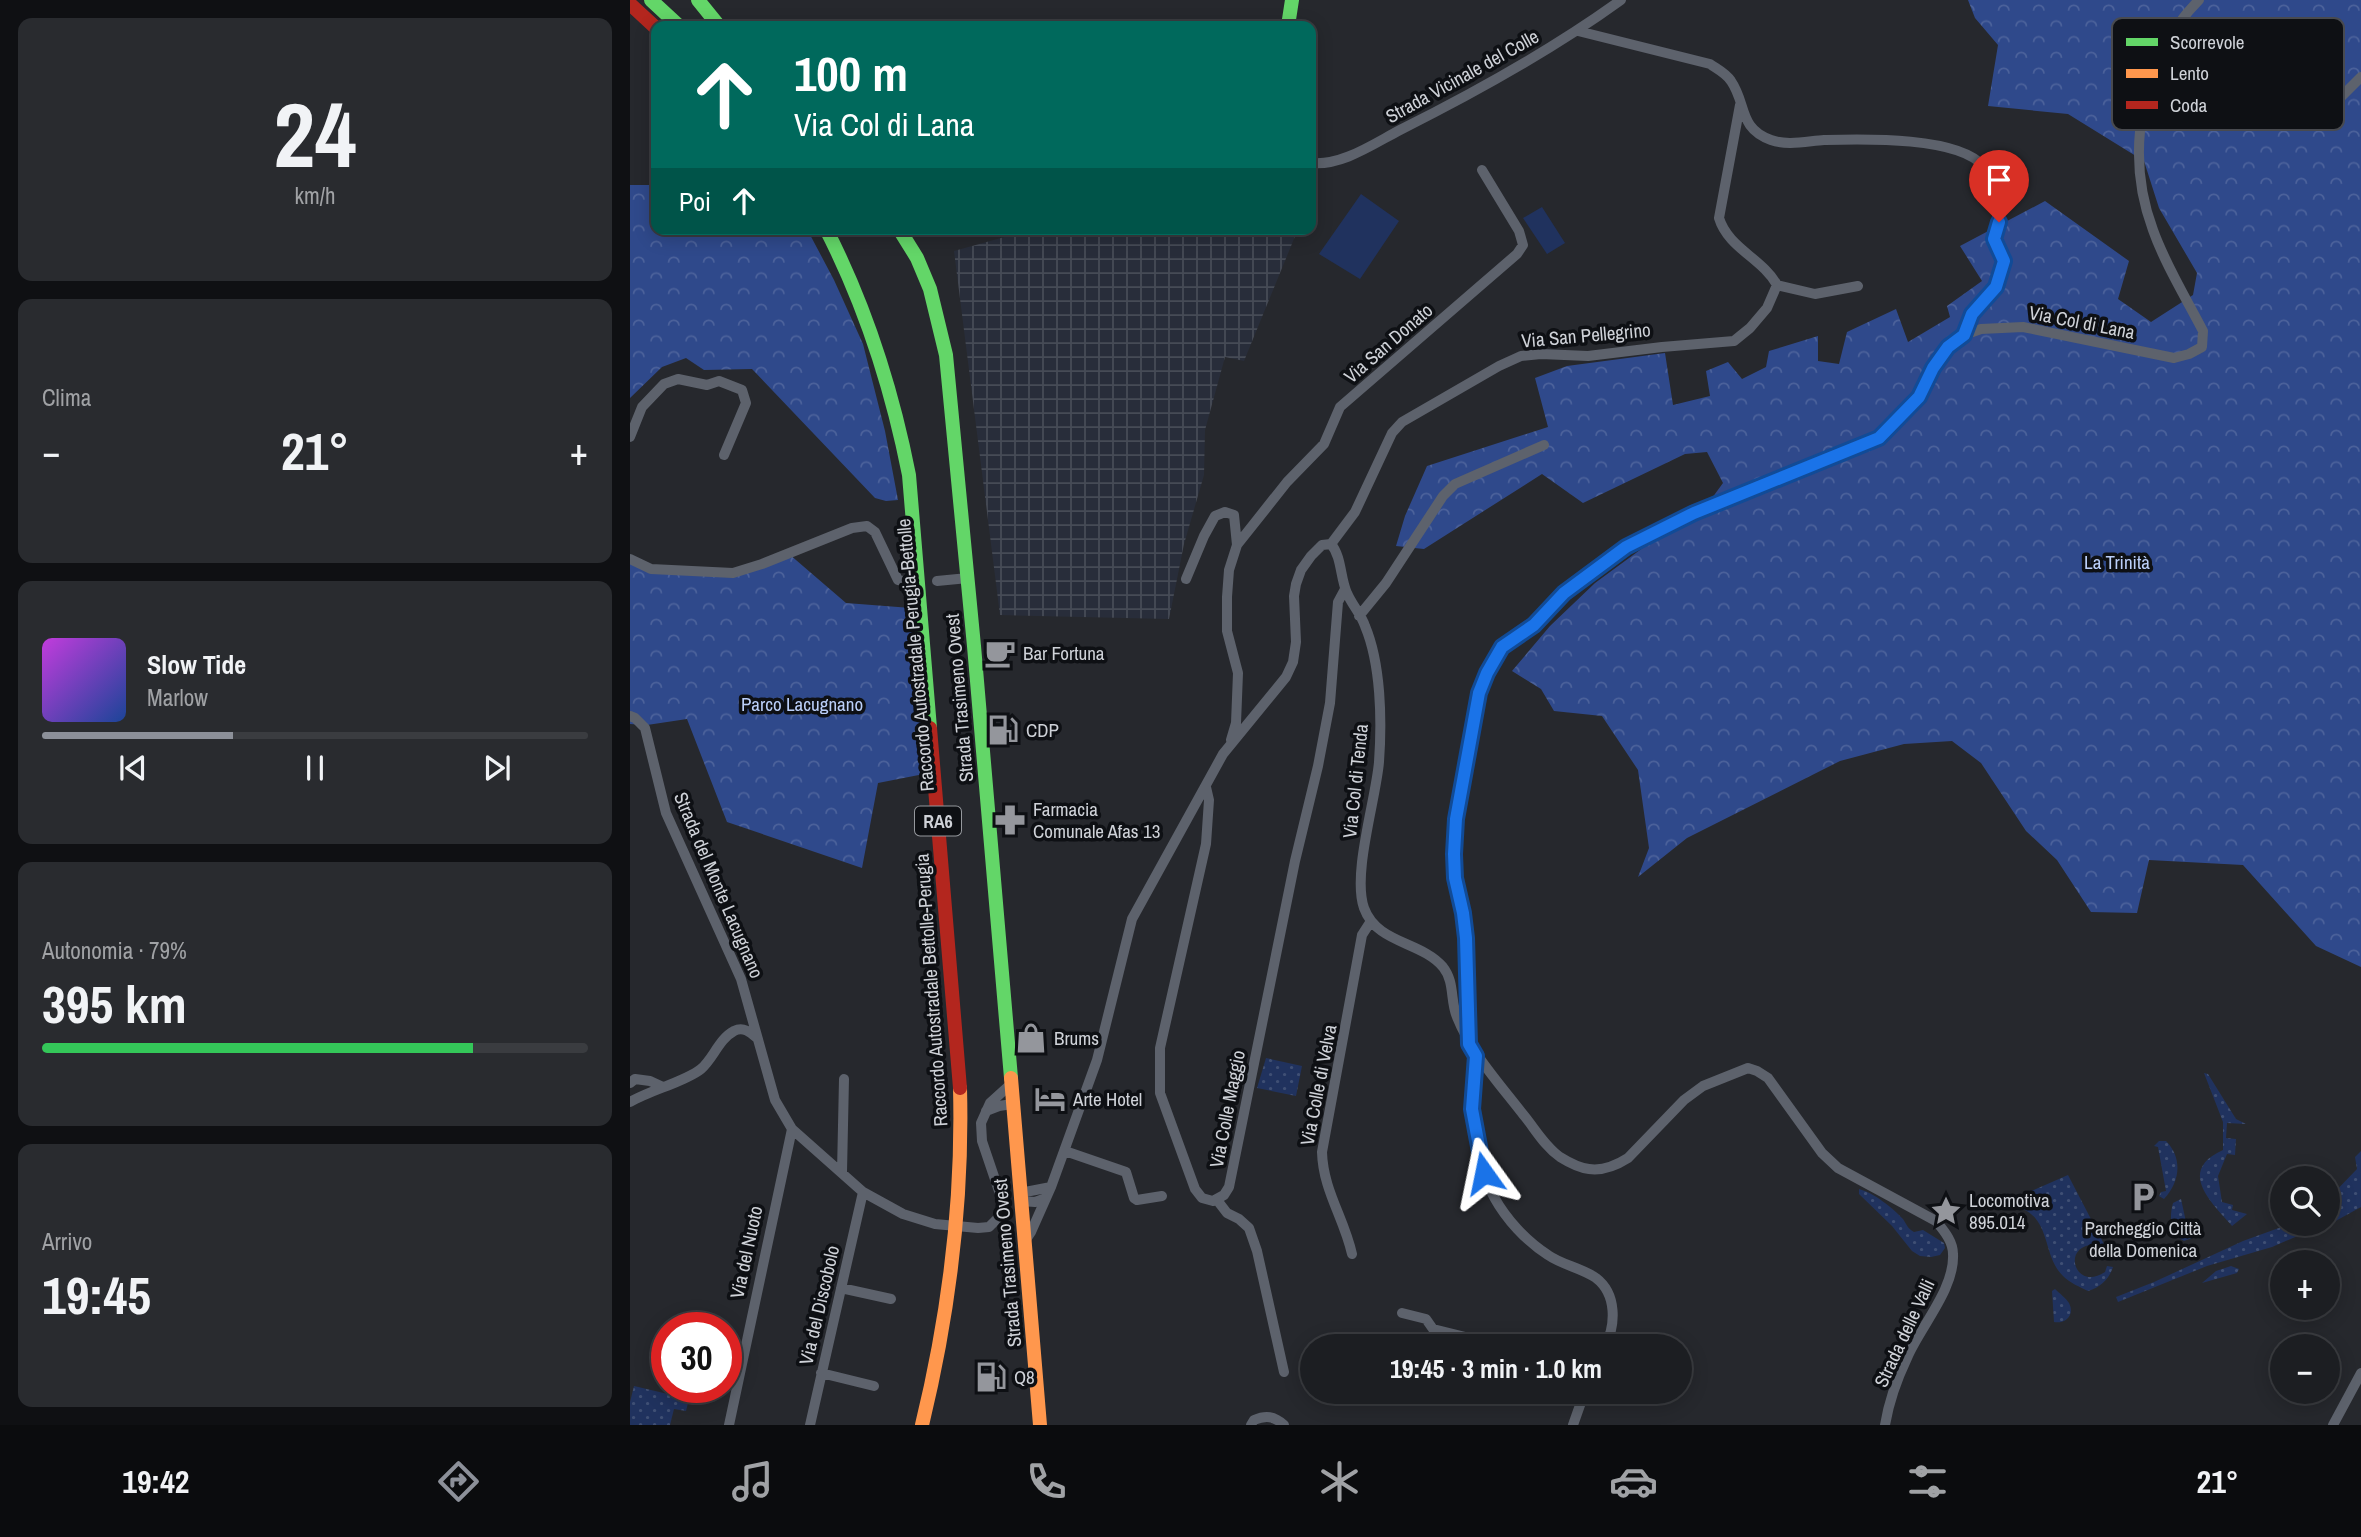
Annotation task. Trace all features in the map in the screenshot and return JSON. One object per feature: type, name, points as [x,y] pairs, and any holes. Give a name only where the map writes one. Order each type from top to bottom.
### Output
[{"type":"main road","points":[[636,0],[659,21]]},
{"type":"main road","points":[[651,0],[674,21]]},
{"type":"main road","points":[[698,0],[715,21]]},
{"type":"main road","points":[[1289,21],[1292,0]]},
{"type":"main road","points":[[630,4],[651,23]]},
{"type":"main road","name":"Raccordo Autostradale Bettolle-Perugia","points":[[828,235],[872,331],[895,407],[909,475],[959,1066],[959,1175],[952,1263],[945,1318],[922,1425]]},
{"type":"main road","name":"Raccordo Autostradale Perugia-Bettolle","points":[[839,235],[869,295],[890,354],[918,462],[968,1065],[968,1188],[962,1261],[943,1377],[931,1425]]},
{"type":"main road","name":"Strada Trasimeno Ovest","points":[[904,235],[922,267],[941,322],[951,394],[1040,1425]]},
{"type":"street","name":"Strada Vicinale del Colle","points":[[1316,163],[1351,155],[1448,106],[1578,31],[1621,0]]},
{"type":"street","name":"Via Col di Lana","points":[[2184,18],[2199,0]]},
{"type":"street","points":[[1469,1044],[1466,938],[1455,878],[1456,819],[1479,693],[1502,647],[1534,625],[1564,593],[1626,547],[1694,513],[1879,438],[1919,397],[1933,368],[1948,347],[1964,335],[1972,314],[1996,287],[2004,261],[1994,239],[1999,222],[1986,169],[1974,157],[1940,145],[1850,139],[1772,141],[1755,132],[1746,122],[1731,82],[1710,64],[1578,31]]},
{"type":"street","points":[[2344,94],[2361,77]]},
{"type":"street","points":[[1740,105],[1719,218],[1723,232],[1772,275],[1777,285],[1815,294],[1858,286]]},
{"type":"street","name":"Via Col di Lana","points":[[1964,335],[1981,329],[2023,327],[2174,358],[2202,347],[2203,331],[2153,232],[2145,205],[2139,168],[2141,130]]},
{"type":"street","name":"Via San Donato","points":[[1229,746],[1236,723],[1238,673],[1227,631],[1227,597],[1229,570],[1237,545],[1287,482],[1324,444],[1340,407],[1517,254],[1523,245],[1519,231],[1482,170]]},
{"type":"street","name":"Via San Pellegrino","points":[[1331,544],[1355,512],[1392,433],[1402,422],[1521,356],[1588,356],[1662,346],[1734,341],[1750,328],[1767,308],[1777,285]]},
{"type":"street","points":[[630,437],[642,407],[664,384],[678,379],[707,385],[719,381],[742,390],[746,403],[724,455]]},
{"type":"street","points":[[1359,616],[1386,583],[1443,496],[1455,484],[1544,445]]},
{"type":"street","name":"Via San Donato","points":[[1186,579],[1215,516],[1225,512],[1234,515],[1237,545]]},
{"type":"street","points":[[630,559],[651,569],[733,573],[852,528],[867,526],[875,532],[898,580],[911,582]]},
{"type":"street","points":[[1025,1241],[1065,1151],[1102,1042],[1132,919],[1229,746],[1286,677],[1293,662],[1296,642],[1296,584],[1301,570],[1311,556],[1322,545],[1331,544]]},
{"type":"street","name":"Via Col di Tenda","points":[[1331,544],[1335,549],[1345,589],[1364,622],[1371,643],[1380,715],[1378,763],[1361,892],[1364,909],[1371,920]]},
{"type":"street","points":[[937,581],[968,578]]},
{"type":"street","name":"Via Colle Maggio","points":[[1206,787],[1209,800],[1206,844],[1160,1048],[1159,1081],[1163,1101],[1195,1189],[1202,1198],[1217,1200],[1229,1187],[1295,861],[1318,766],[1330,703],[1338,602],[1345,589]]},
{"type":"street","name":"Strada del Monte Lacugnano","points":[[630,716],[645,728],[666,813],[741,979],[775,1100],[792,1129],[863,1192],[903,1214],[935,1224],[989,1227],[1000,1216],[1003,1203],[982,1141],[980,1130],[986,1111]]},
{"type":"street","points":[[1371,920],[1387,935],[1442,965],[1450,978],[1455,1014],[1476,1056],[1472,1109],[1481,1161],[1492,1195],[1520,1231],[1548,1255],[1596,1278],[1604,1287],[1611,1300],[1614,1315],[1611,1334]]},
{"type":"street","name":"Via Colle di Velva","points":[[1352,1254],[1348,1235],[1322,1172],[1322,1152],[1362,935],[1371,920]]},
{"type":"street","points":[[630,1102],[701,1069],[736,1030],[747,1030],[758,1039]]},
{"type":"street","name":"Strada delle Valli","points":[[1476,1056],[1559,1157],[1587,1169],[1602,1169],[1628,1158],[1684,1100],[1703,1086],[1748,1068],[1757,1071],[1768,1078],[1822,1153],[1838,1168],[1936,1221],[1949,1239],[1954,1256],[1950,1276],[1908,1356],[1893,1391],[1885,1425]]},
{"type":"street","points":[[630,1083],[635,1079],[650,1081],[663,1087]]},
{"type":"street","points":[[842,1172],[844,1079]]},
{"type":"street","points":[[986,1111],[996,1096],[1011,1084]]},
{"type":"street","points":[[986,1111],[1013,1104]]},
{"type":"street","name":"Via del Nuoto","points":[[729,1425],[758,1278],[792,1129]]},
{"type":"street","points":[[1065,1151],[1126,1172],[1134,1198],[1138,1200],[1162,1196]]},
{"type":"street","points":[[1021,1197],[1051,1187]]},
{"type":"street","name":"Via del Discobolo","points":[[810,1425],[863,1192]]},
{"type":"street","points":[[1021,1197],[1035,1202],[1046,1198]]},
{"type":"street","points":[[1217,1200],[1227,1213],[1249,1228],[1257,1251],[1284,1372]]},
{"type":"street","points":[[841,1289],[891,1299]]},
{"type":"street","points":[[1402,1313],[1426,1319],[1433,1329],[1453,1334]]},
{"type":"street","points":[[821,1373],[874,1386]]},
{"type":"street","points":[[2333,1425],[2361,1373]]},
{"type":"street","points":[[1573,1425],[1580,1404]]},
{"type":"street","points":[[1251,1425],[1254,1420],[1265,1415],[1278,1419],[1284,1425]]},
{"type":"shaded area","points":[[1361,194],[1399,221],[1360,279],[1319,254]]},
{"type":"shaded area","points":[[1542,207],[1565,243],[1547,254],[1523,218]]},
{"type":"shaded area","points":[[1011,235],[1296,235],[1244,361],[1225,357],[1205,430],[1204,475],[1184,544],[1169,619],[1000,615],[954,251]]},
{"type":"shaded area","points":[[1266,1058],[1302,1066],[1296,1096],[1257,1088]]},
{"type":"shaded area","points":[[2204,1073],[2208,1074],[2236,1119],[2246,1124],[2227,1123],[2226,1138],[2236,1139],[2235,1155],[2227,1154],[2218,1176],[2222,1202],[2233,1205],[2232,1210],[2247,1214],[2232,1226],[2208,1197],[2200,1177],[2209,1158],[2223,1150],[2223,1122]]},
{"type":"shaded area","points":[[2159,1141],[2166,1141],[2177,1162],[2176,1178],[2164,1199],[2159,1196],[2166,1191],[2158,1147],[2154,1146]]},
{"type":"shaded area","points":[[2361,1151],[2361,1207],[2340,1219],[2340,1187],[2357,1169],[2355,1157]]},
{"type":"shaded area","points":[[2068,1175],[2105,1246],[2090,1245],[2081,1249],[2076,1256],[2078,1271],[2084,1276],[2094,1277],[2105,1272],[2107,1266],[2113,1267],[2104,1282],[2088,1291],[2069,1281],[2056,1267],[2040,1225],[2033,1216],[2023,1209],[2009,1205],[2013,1199]]},
{"type":"shaded area","points":[[1859,1189],[1889,1206],[1912,1231],[1923,1230],[1944,1243],[1945,1248],[1940,1255],[1920,1256],[1912,1251],[1892,1226],[1859,1194]]},
{"type":"shaded area","points":[[2181,1199],[2188,1231],[2195,1231],[2195,1237],[2184,1241],[2173,1230],[2171,1219],[2173,1203]]},
{"type":"shaded area","points":[[2270,1231],[2270,1236],[2297,1236],[2272,1247],[2207,1266],[2118,1302],[2116,1297]]},
{"type":"shaded area","points":[[2231,1266],[2239,1269],[2237,1273],[2202,1283],[2216,1271]]},
{"type":"shaded area","points":[[2055,1289],[2071,1307],[2070,1315],[2062,1322],[2054,1322],[2052,1291]]},
{"type":"shaded area","points":[[634,1386],[651,1390],[651,1403],[688,1403],[686,1411],[674,1409],[670,1425],[630,1425],[630,1402]]},
{"type":"green space","name":"La Trinità","points":[[1968,0],[2361,0],[2361,967],[2316,946],[2243,865],[2149,860],[2137,913],[2091,912],[2057,860],[2026,831],[1981,763],[1952,741],[1904,744],[1840,761],[1687,838],[1638,877],[1649,848],[1638,770],[1602,716],[1554,711],[1541,689],[1512,671],[1550,626],[1595,583],[1644,547],[1696,520],[1723,483],[1707,452],[1685,454],[1583,503],[1542,474],[1424,549],[1396,546],[1405,516],[1427,466],[1548,427],[1535,378],[1567,366],[1665,353],[1673,405],[1710,396],[1706,371],[1728,362],[1742,379],[1766,367],[1769,351],[1818,336],[1818,361],[1839,364],[1847,332],[1896,309],[1908,342],[1950,317],[1947,306],[1982,281],[1960,246],[2045,201],[2129,261],[2118,299],[2151,322],[2193,295],[2197,273],[2159,208],[2144,161],[2068,114],[1988,106],[1998,45],[1975,18]]},
{"type":"green space","points":[[630,185],[651,185],[651,235],[810,235],[863,344],[885,431],[898,500],[875,498],[752,369],[704,370],[686,358],[662,367],[630,398]]},
{"type":"green space","name":"Parco Lacugnano","points":[[789,554],[846,603],[911,608],[929,773],[878,783],[862,868],[727,822],[687,719],[647,725],[630,724],[630,559],[651,569],[733,573]]},
{"type":"traffic: fast","points":[[651,0],[674,21]]},
{"type":"traffic: fast","points":[[698,0],[715,21]]},
{"type":"traffic: fast","points":[[1289,21],[1292,0]]},
{"type":"traffic: fast","points":[[829,235],[876,349],[909,475],[930,728]]},
{"type":"traffic: fast","points":[[903,235],[917,258],[930,289],[946,355],[1011,1078]]},
{"type":"traffic: slow","points":[[1011,1078],[1040,1425]]},
{"type":"traffic: slow","points":[[922,1425],[940,1342],[952,1258],[959,1173],[960,1088]]},
{"type":"traffic: jam","points":[[630,4],[651,23]]},
{"type":"traffic: jam","points":[[930,728],[960,1088]]},
{"type":"place","name":"Bar Fortuna","points":[[1000,653]]},
{"type":"place","name":"CDP","points":[[1003,730]]},
{"type":"place","name":"Farmacia Comunale Afas 13","points":[[1010,820]]},
{"type":"place","name":"Brums","points":[[1031,1038]]},
{"type":"place","name":"Arte Hotel","points":[[1050,1099]]},
{"type":"place","name":"Parcheggio Città della Domenica","points":[[2143,1197]]},
{"type":"place","name":"Locomotiva 895.014","points":[[1946,1211]]},
{"type":"place","name":"Q8","points":[[991,1377]]},
{"type":"route","points":[[1484,1173],[1472,1109],[1476,1056],[1469,1044],[1466,938],[1455,878],[1454,854],[1456,819],[1479,693],[1487,673],[1502,647],[1534,625],[1564,593],[1626,547],[1694,513],[1879,438],[1919,397],[1933,368],[1948,347],[1964,335],[1972,314],[1996,287],[2004,261],[1994,239],[1999,222]]}]
